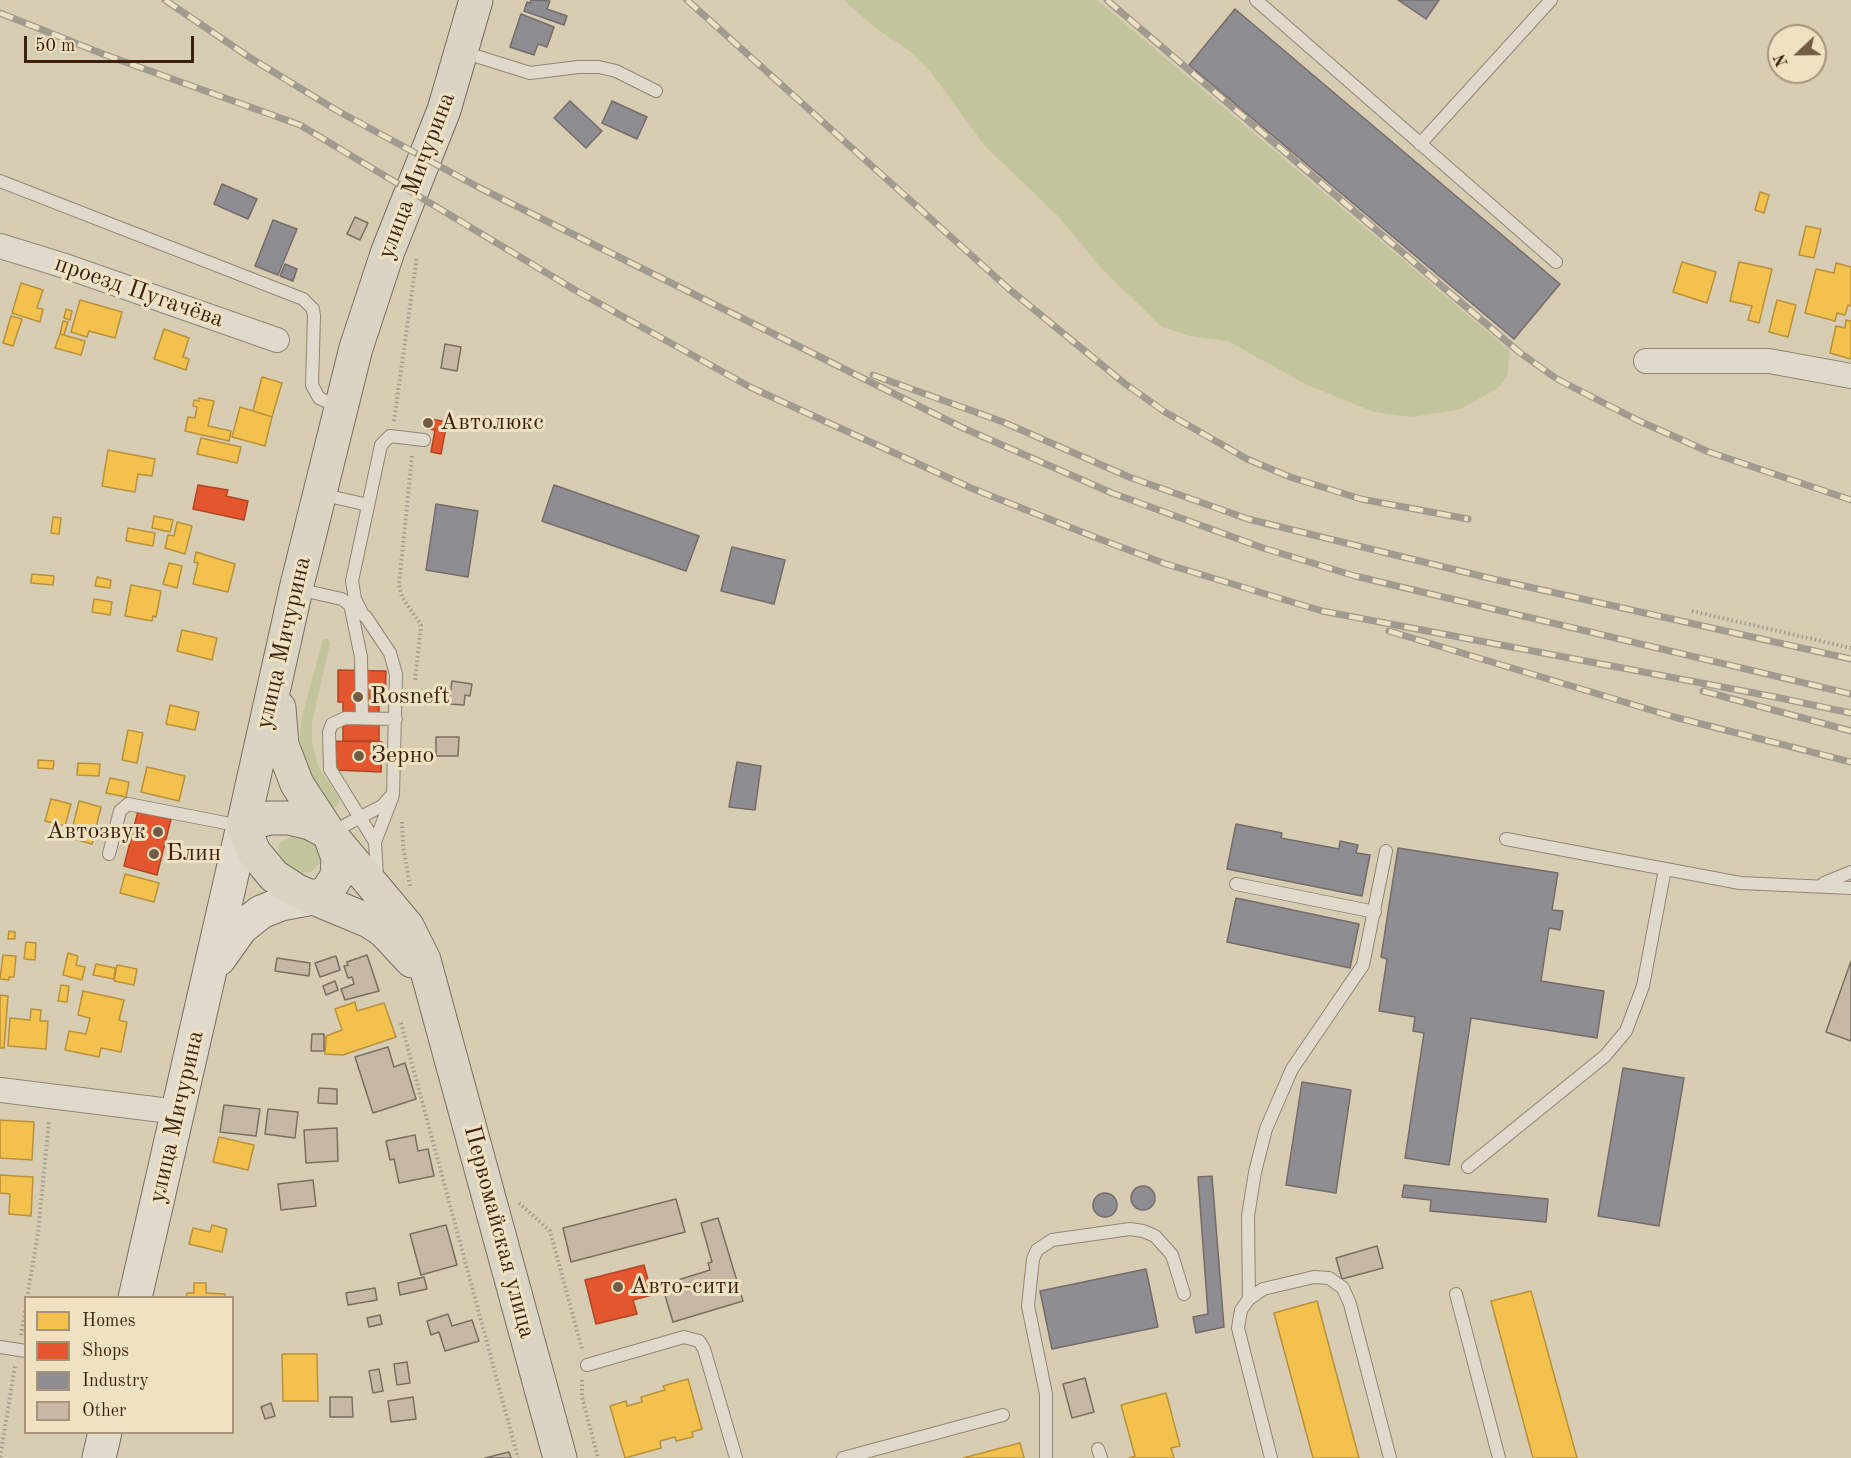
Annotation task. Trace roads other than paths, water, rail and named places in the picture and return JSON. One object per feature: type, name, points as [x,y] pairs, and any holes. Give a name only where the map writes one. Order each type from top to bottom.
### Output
[{"type":"main road","name":"улица Мичурина","points":[[135,1296],[296,588],[340,407],[372,294],[444,110],[476,0]]},
{"type":"main road","name":"Первомайская улица","points":[[279,667],[279,721],[285,758],[297,784],[329,833],[396,892],[407,926],[418,944],[439,1006],[560,1458]]},
{"type":"main road","points":[[210,973],[232,939],[253,917],[281,904],[313,898],[327,892],[337,876],[338,858],[329,833],[310,823],[289,818],[269,818],[243,826]]},
{"type":"main road","name":"Первомайская улица","points":[[243,826],[254,852],[267,869],[283,883],[369,921],[398,944],[424,979],[439,1006]]},
{"type":"main road","points":[[99,1458],[105,1434]]},
{"type":"street","name":"проезд Пугачёва","points":[[0,246],[65,266],[277,340]]},
{"type":"street","points":[[1646,361],[1768,361],[1851,376]]},
{"type":"street","points":[[0,1090],[178,1112]]},
{"type":"lane","points":[[1256,0],[1556,262]]},
{"type":"lane","points":[[1420,144],[1551,0]]},
{"type":"lane","points":[[461,51],[530,73],[543,74],[578,67],[599,67],[616,71],[657,91]]},
{"type":"lane","points":[[0,181],[303,299],[313,309],[314,316],[312,385],[324,402],[340,407]]},
{"type":"lane","points":[[398,944],[396,892],[375,866],[375,842],[393,794],[396,719],[394,662],[386,645],[355,599],[352,581],[383,441],[390,436],[424,440]]},
{"type":"lane","points":[[319,493],[368,505]]},
{"type":"lane","points":[[330,596],[344,591],[352,581]]},
{"type":"lane","points":[[296,588],[330,596],[350,604],[366,617]]},
{"type":"lane","points":[[350,604],[361,657],[362,718]]},
{"type":"lane","points":[[375,842],[333,776],[328,760],[329,732],[333,724],[345,718],[396,719]]},
{"type":"lane","points":[[329,833],[382,806],[393,794]]},
{"type":"lane","points":[[109,854],[120,811],[128,804],[243,826]]},
{"type":"lane","points":[[1506,839],[1749,884],[1851,888]]},
{"type":"lane","points":[[1249,1299],[1248,1216],[1255,1172],[1266,1129],[1292,1069],[1363,965],[1386,851]]},
{"type":"lane","points":[[1468,1167],[1605,1056],[1621,1038],[1643,986],[1665,869]]},
{"type":"lane","points":[[1820,885],[1851,872]]},
{"type":"lane","points":[[1236,884],[1375,912]]},
{"type":"lane","points":[[1046,1458],[1046,1394],[1028,1306],[1033,1258],[1037,1250],[1052,1240],[1124,1230],[1143,1231],[1155,1236],[1172,1255],[1184,1294]]},
{"type":"lane","points":[[1271,1458],[1238,1328],[1241,1310],[1249,1299],[1263,1290],[1314,1277],[1329,1278],[1343,1288],[1350,1304],[1390,1458]]},
{"type":"lane","points":[[1456,1294],[1499,1458]]},
{"type":"lane","points":[[584,1364],[684,1337],[699,1341],[704,1349],[736,1458]]},
{"type":"lane","points":[[0,1347],[22,1351]]},
{"type":"lane","points":[[843,1458],[1003,1415]]},
{"type":"railway","points":[[165,0],[249,57],[336,110],[478,187],[961,427],[1112,493],[1263,548],[1355,576],[1851,694]]},
{"type":"railway","points":[[687,0],[1009,289],[1124,383],[1165,412],[1247,459],[1290,477],[1361,499],[1468,519]]},
{"type":"railway","points":[[1107,0],[1519,352],[1557,379],[1637,420],[1709,452],[1851,500]]},
{"type":"railway","points":[[0,13],[103,54],[300,125],[575,290],[750,387],[971,488],[1097,538],[1166,564],[1322,611],[1851,713]]},
{"type":"railway","points":[[873,375],[1003,422],[1129,477],[1248,519],[1493,579],[1851,659]]},
{"type":"railway","points":[[1389,631],[1674,717],[1851,762]]},
{"type":"railway","points":[[1703,691],[1851,731]]},
{"type":"place","name":"Автолюкс","points":[[428,423]]},
{"type":"place","name":"Rosneft","points":[[358,697]]},
{"type":"place","name":"Зерно","points":[[359,756]]},
{"type":"place","name":"Автозвук","points":[[158,832]]},
{"type":"place","name":"Блин","points":[[154,854]]},
{"type":"place","name":"Авто-сити","points":[[618,1287]]}]
